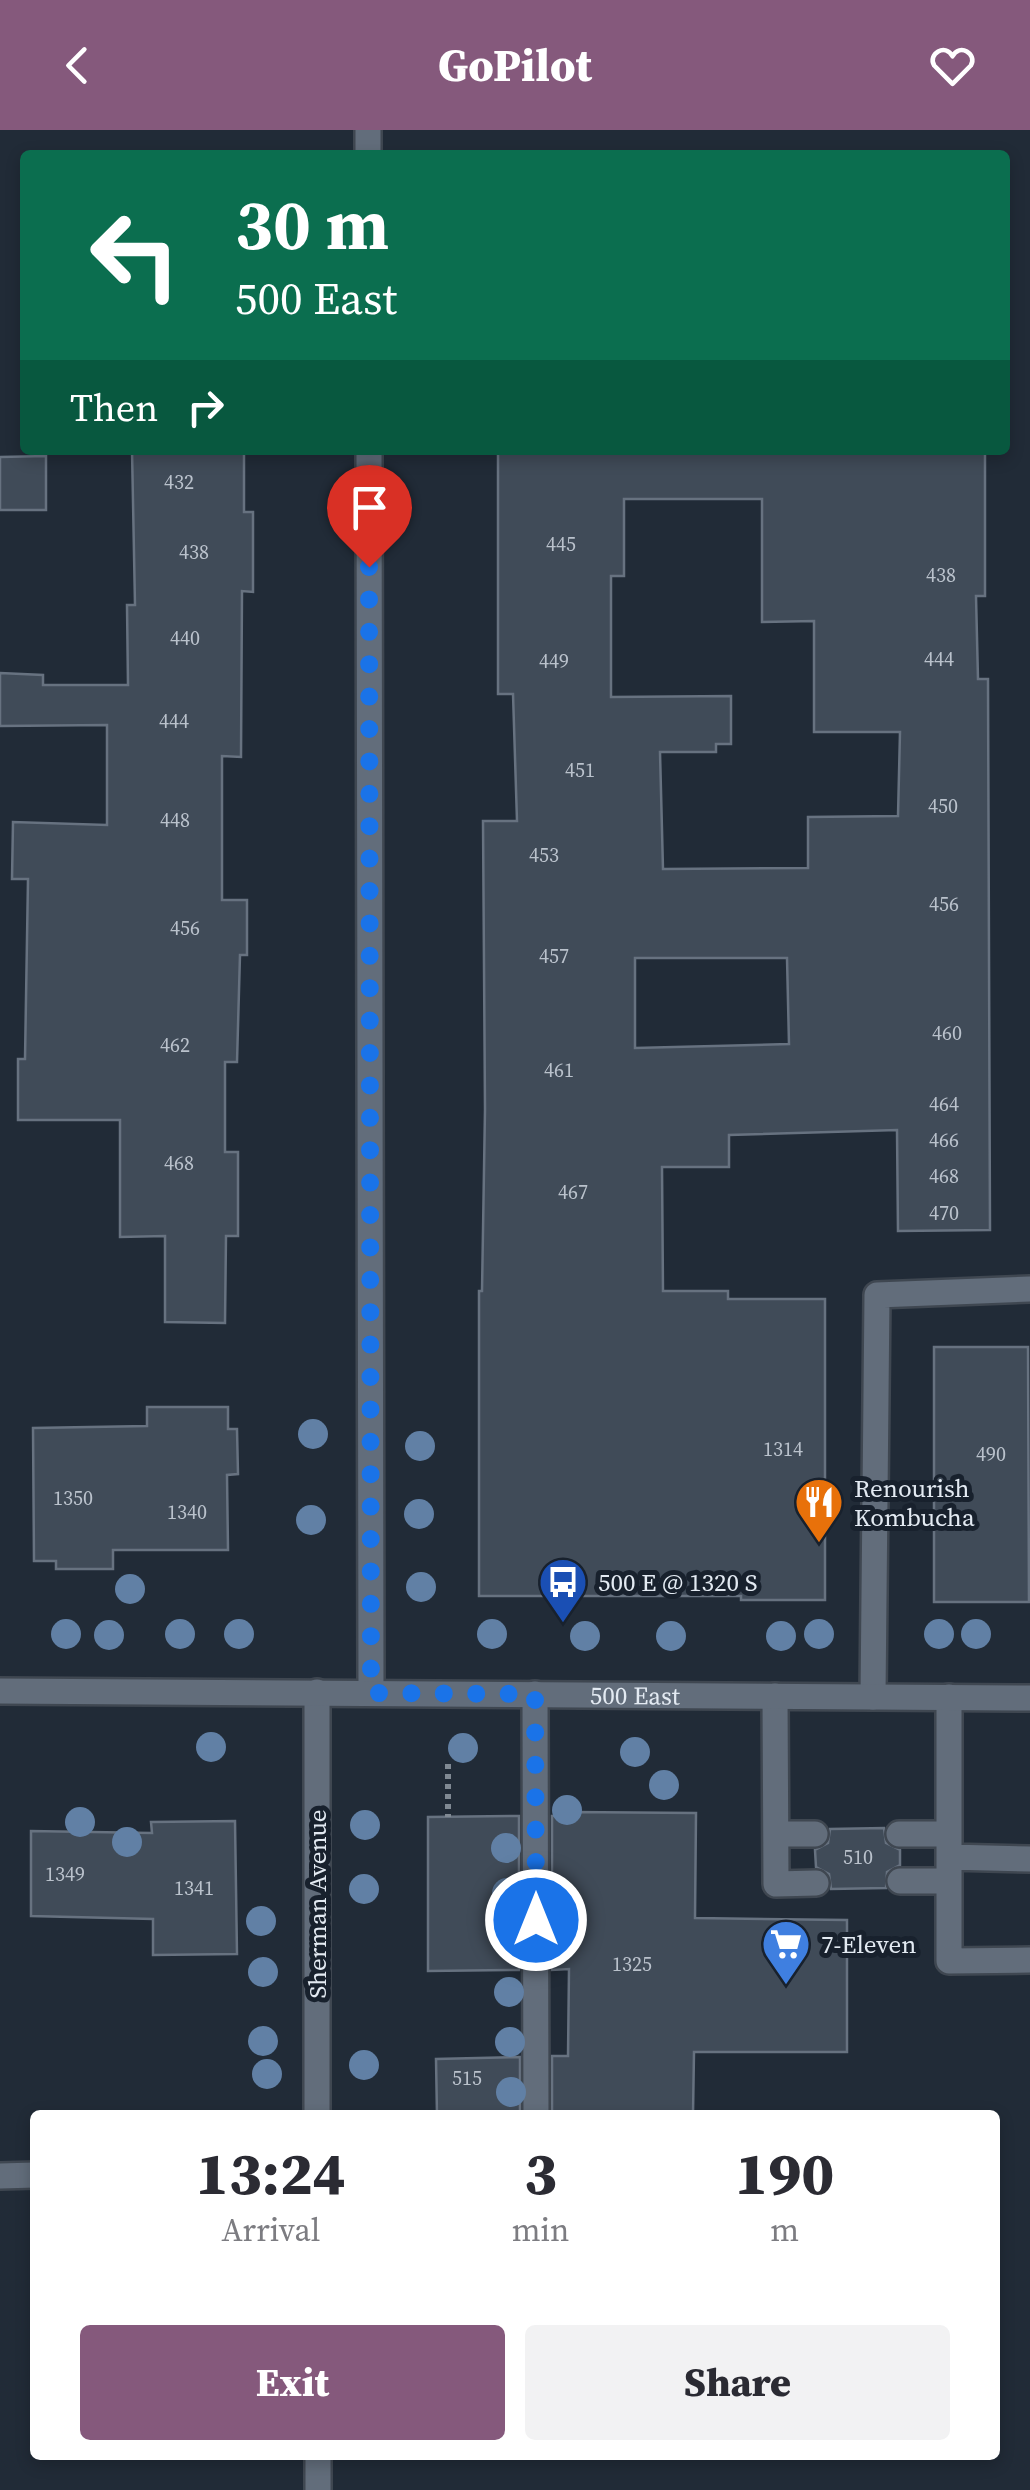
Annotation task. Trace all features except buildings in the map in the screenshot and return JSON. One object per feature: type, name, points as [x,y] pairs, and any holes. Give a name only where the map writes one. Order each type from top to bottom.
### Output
[{"type":"street","points":[[369,455],[371,1693]]},
{"type":"street","points":[[873,1697],[877,1296],[1030,1289]]},
{"type":"street","name":"500 East","points":[[0,1691],[1030,1698]]},
{"type":"street","name":"Sherman Avenue","points":[[317,1692],[317,2110]]},
{"type":"street","points":[[535,1694],[536,2110]]},
{"type":"street","points":[[774,1696],[776,1884],[816,1883]]},
{"type":"street","points":[[948,1697],[950,1961],[1030,1960]]},
{"type":"street","points":[[776,1834],[815,1834]]},
{"type":"street","points":[[899,1834],[949,1857],[1030,1859]]},
{"type":"street","points":[[900,1881],[949,1857]]},
{"type":"street","points":[[0,2176],[30,2176]]},
{"type":"street","points":[[318,2460],[318,2490]]},
{"type":"path","points":[[448,1764],[448,1817]]},
{"type":"place","name":"Renourish Kombucha","points":[[819,1544]]},
{"type":"place","name":"500 E @ 1320 S","points":[[563,1624]]},
{"type":"place","name":"7-Eleven","points":[[786,1986]]},
{"type":"route","points":[[369,567],[371,1693],[535,1694],[536,1920]]}]
